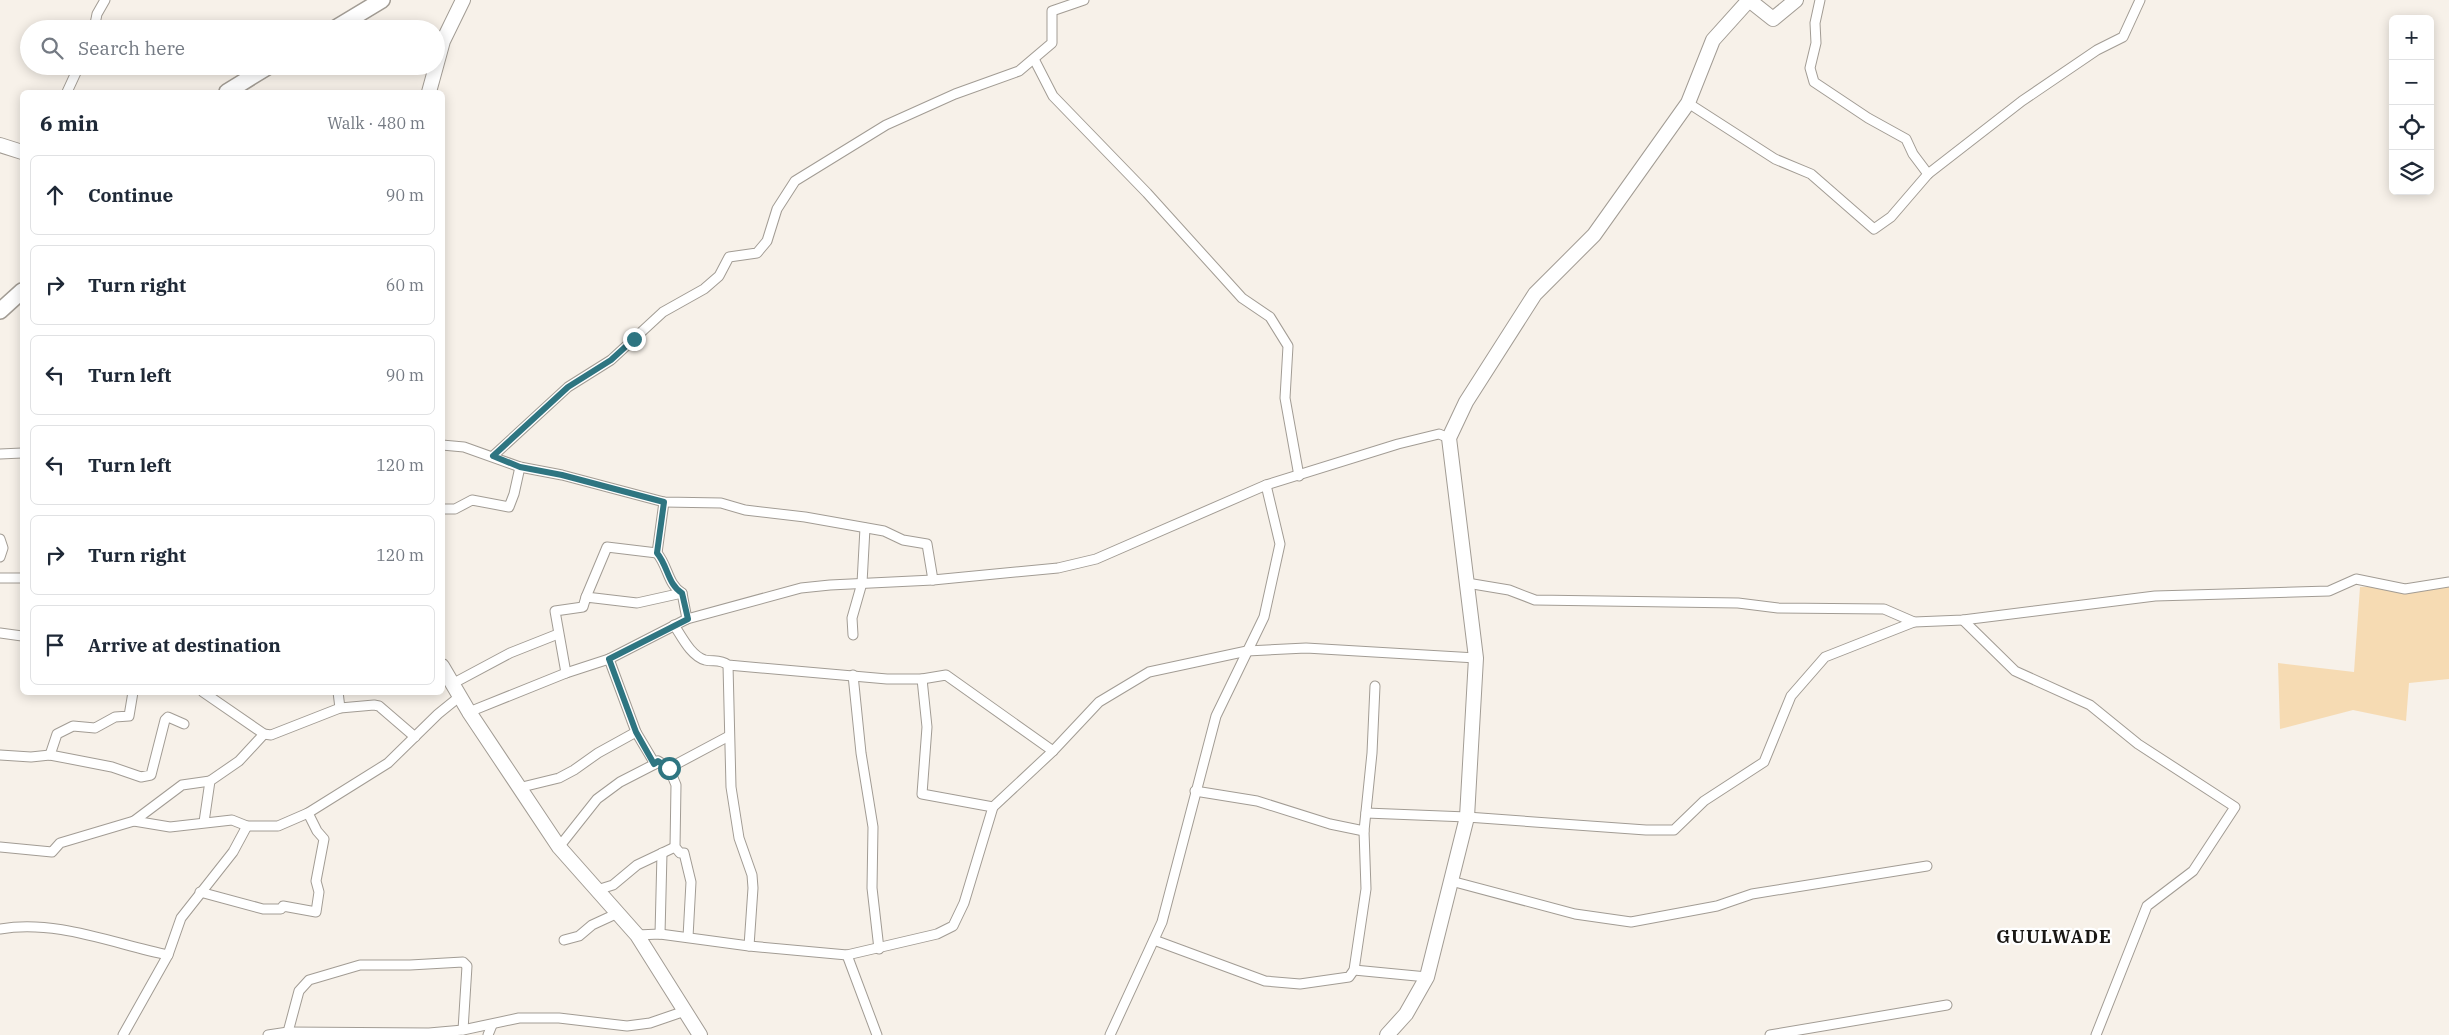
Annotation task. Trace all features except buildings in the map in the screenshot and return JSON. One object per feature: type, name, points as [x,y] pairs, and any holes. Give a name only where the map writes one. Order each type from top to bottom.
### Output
[{"type":"main road","points":[[345,20],[363,6],[382,0]]},
{"type":"main road","points":[[230,90],[254,75]]},
{"type":"main road","points":[[0,311],[20,293]]},
{"type":"street","points":[[96,20],[105,0]]},
{"type":"street","points":[[445,32],[463,0]]},
{"type":"street","points":[[493,456],[568,387],[611,360],[663,312],[704,289],[719,276],[729,257],[757,253],[767,242],[777,210],[795,181],[874,131],[955,94],[1020,71],[1052,43],[1052,11],[1084,0]]},
{"type":"street","points":[[1387,1035],[1406,1014],[1427,977],[1467,817],[1476,658],[1449,438],[1466,402],[1535,294],[1594,235],[1688,103],[1713,40],[1749,0],[1773,19],[1796,0]]},
{"type":"street","points":[[1820,0],[1815,23],[1816,43],[1810,68],[1814,82],[1868,118],[1906,139],[1913,154],[1928,174]]},
{"type":"street","points":[[1688,103],[1775,159],[1811,174],[1874,229],[1891,217],[1928,174],[2022,101],[2097,50],[2123,37],[2140,0]]},
{"type":"street","points":[[1034,58],[1053,96],[1147,193],[1242,298],[1270,317],[1288,346],[1285,398],[1299,476]]},
{"type":"street","points":[[68,90],[75,75]]},
{"type":"street","points":[[429,90],[433,75]]},
{"type":"street","points":[[0,145],[20,151]]},
{"type":"street","points":[[469,712],[566,673],[609,659],[688,619],[801,588],[933,580],[1058,568],[1096,559],[1266,485],[1398,444],[1438,434],[1449,438]]},
{"type":"street","points":[[445,445],[464,447],[520,467],[599,484],[664,502],[721,503],[745,510],[805,517],[884,531],[903,540],[927,544],[933,580]]},
{"type":"street","points":[[0,454],[20,453]]},
{"type":"street","points":[[445,509],[455,509],[472,500],[509,507],[520,467]]},
{"type":"street","points":[[1110,1035],[1162,922],[1216,716],[1264,617],[1280,544],[1266,485]]},
{"type":"street","points":[[664,502],[657,553],[664,563],[674,589],[682,593]]},
{"type":"street","points":[[853,635],[852,618],[862,583],[865,528]]},
{"type":"street","points":[[0,539],[3,548],[0,557]]},
{"type":"street","points":[[566,673],[555,611],[583,607],[607,546],[657,553]]},
{"type":"street","points":[[0,578],[20,578]]},
{"type":"street","points":[[1366,813],[1467,817],[1646,830],[1674,830],[1704,801],[1764,762],[1791,696],[1825,657],[1914,622],[1963,620],[2155,596],[2329,591],[2356,579],[2404,589],[2449,582]]},
{"type":"street","points":[[1467,583],[1509,590],[1534,600],[1738,603],[1778,608],[1884,609],[1914,622]]},
{"type":"street","points":[[586,598],[637,603],[682,593]]},
{"type":"street","points":[[682,593],[688,619]]},
{"type":"street","points":[[1963,620],[2015,671],[2090,705],[2138,744],[2235,807],[2193,871],[2147,906],[2096,1035]]},
{"type":"street","points":[[674,625],[699,658],[707,661],[722,661],[728,665],[887,679],[946,675],[1053,751]]},
{"type":"street","points":[[0,633],[20,636]]},
{"type":"street","points":[[452,684],[510,653],[558,634]]},
{"type":"street","points":[[637,935],[660,934],[749,946],[848,955],[937,934],[953,926],[964,903],[993,807],[1053,751],[1099,702],[1149,672],[1247,651],[1306,648],[1476,658]]},
{"type":"street","points":[[609,659],[636,732],[654,764]]},
{"type":"street","points":[[728,665],[731,787],[739,838],[752,875],[749,946]]},
{"type":"street","points":[[445,671],[459,697],[518,788],[538,814],[559,847],[637,935],[700,1035]]},
{"type":"street","points":[[853,675],[861,753],[873,827],[872,888],[879,949]]},
{"type":"street","points":[[922,678],[927,727],[922,794],[993,807]]},
{"type":"street","points":[[1154,940],[1265,981],[1300,984],[1349,977],[1354,970],[1366,889],[1364,831],[1372,753],[1375,686]]},
{"type":"street","points":[[50,755],[57,734],[70,727],[95,728],[115,718],[129,716],[132,695]]},
{"type":"street","points":[[207,695],[264,734],[279,734],[340,708],[379,706],[415,737]]},
{"type":"street","points":[[338,695],[340,708]]},
{"type":"street","points":[[134,820],[170,827],[232,820],[247,826],[278,826],[308,813],[388,763],[459,697]]},
{"type":"street","points":[[0,755],[23,757],[50,755],[112,767],[144,777],[151,775],[166,718],[184,724]]},
{"type":"street","points":[[518,788],[559,778],[636,732]]},
{"type":"street","points":[[0,847],[52,852],[60,843],[134,820],[182,785],[210,781],[239,761],[264,734]]},
{"type":"street","points":[[669,768],[729,736]]},
{"type":"street","points":[[559,847],[597,799],[620,782],[658,761],[669,768],[676,785],[675,846],[680,853],[684,853],[692,882],[688,937]]},
{"type":"street","points":[[204,822],[210,781]]},
{"type":"street","points":[[1195,791],[1257,801],[1330,824],[1364,831]]},
{"type":"street","points":[[200,892],[263,909],[281,909],[282,906],[316,912],[319,892],[316,880],[324,839],[317,831],[308,813]]},
{"type":"street","points":[[123,1035],[168,955],[181,918],[233,852],[247,826]]},
{"type":"street","points":[[597,890],[613,885],[637,865],[675,846]]},
{"type":"street","points":[[660,934],[662,854]]},
{"type":"street","points":[[1451,881],[1575,914],[1631,922],[1717,906],[1752,894],[1927,866]]},
{"type":"street","points":[[564,940],[579,936],[592,925],[618,913]]},
{"type":"street","points":[[0,929],[31,927],[73,933],[112,940],[135,948],[168,955]]},
{"type":"street","points":[[848,955],[877,1035]]},
{"type":"street","points":[[288,1032],[299,991],[310,980],[360,965],[463,962],[467,966],[463,1030]]},
{"type":"street","points":[[1354,970],[1427,977]]},
{"type":"street","points":[[1770,1035],[1947,1005]]},
{"type":"street","points":[[268,1035],[288,1032],[394,1034],[463,1030],[512,1019],[545,1018],[627,1026],[650,1022],[685,1011]]},
{"type":"street","points":[[488,1035],[492,1025]]},
{"type":"shaded area","points":[[2449,581],[2449,679],[2409,683],[2406,721],[2353,710],[2280,729],[2278,663],[2354,672],[2360,587],[2426,585]]},
{"type":"district","name":"GUULWADE","points":[[2054,936]]},
{"type":"route","points":[[634,339],[611,360],[568,387],[493,456],[520,467],[562,475],[664,502],[657,553],[662,558],[674,589],[682,593],[688,619],[609,659],[636,732],[654,764],[658,761],[669,768]]}]
